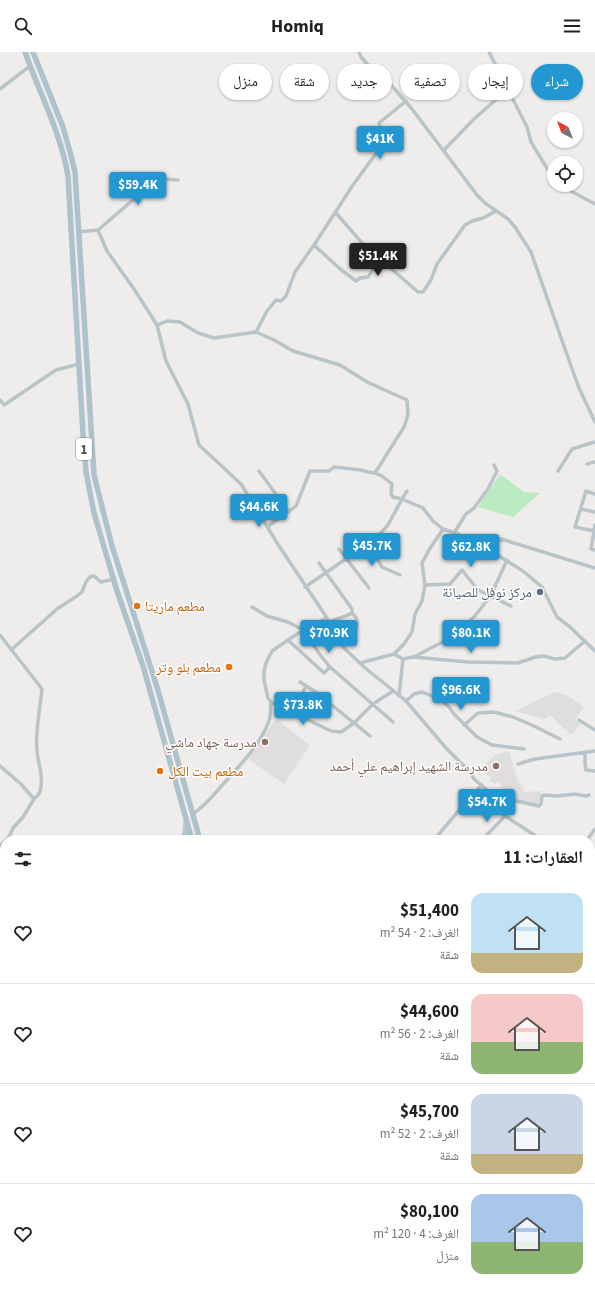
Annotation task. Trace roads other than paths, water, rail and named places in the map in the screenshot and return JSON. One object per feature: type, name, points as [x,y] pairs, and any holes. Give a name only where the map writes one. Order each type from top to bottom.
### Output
[{"type":"main road","name":"1","points":[[25,52],[56,129],[68,176],[86,472],[94,513],[117,591],[143,666],[190,835]]},
{"type":"main road","name":"1","points":[[33,52],[63,127],[73,164],[78,206],[78,232],[94,475],[113,552],[157,687],[199,835]]},
{"type":"main road","points":[[78,349],[85,349]]},
{"type":"main road","points":[[98,527],[106,525]]},
{"type":"main road","points":[[117,591],[125,588]]},
{"type":"main road","points":[[164,738],[171,736]]},
{"type":"main road","points":[[184,835],[186,820]]},
{"type":"street","points":[[358,52],[368,65],[391,85],[406,102],[477,195],[515,226],[531,252],[579,388],[595,422]]},
{"type":"street","points":[[489,52],[495,64]]},
{"type":"street","points":[[0,89],[30,66]]},
{"type":"street","points":[[444,150],[474,119],[496,100]]},
{"type":"street","points":[[514,100],[527,127],[531,142],[547,168]]},
{"type":"street","points":[[256,332],[267,311],[276,300],[281,301],[286,296],[295,272],[353,185],[383,144],[384,141],[379,124],[406,102]]},
{"type":"street","points":[[78,232],[98,230],[133,200],[164,179],[178,180]]},
{"type":"street","points":[[573,192],[595,204]]},
{"type":"street","points":[[335,212],[377,260],[388,266],[418,292],[422,292],[431,280],[437,264],[465,225],[496,211]]},
{"type":"street","points":[[98,230],[107,251],[134,288],[156,325],[166,361],[188,404],[199,445],[242,484],[305,587],[328,620],[344,648],[406,701],[446,748],[470,772],[474,779],[494,796],[540,806],[544,795],[590,795]]},
{"type":"street","points":[[314,245],[356,281],[360,278],[368,277],[377,260]]},
{"type":"street","points":[[156,325],[167,321],[180,322],[198,333],[214,338],[256,332],[293,351],[340,366],[367,382],[407,400],[408,415],[404,426],[375,473]]},
{"type":"street","points":[[0,400],[4,405],[56,370],[79,364]]},
{"type":"street","points":[[558,471],[572,449],[595,442]]},
{"type":"street","points":[[587,464],[595,462]]},
{"type":"street","points":[[454,533],[466,514],[474,508],[488,489],[497,471],[494,465]]},
{"type":"street","points":[[268,527],[296,506],[310,470],[329,471],[334,467],[375,473],[382,476],[392,484],[391,494],[393,497],[402,499],[423,508],[432,521],[443,529],[488,549],[523,571],[542,586],[557,617],[595,651]]},
{"type":"street","points":[[259,472],[289,512]]},
{"type":"street","points":[[305,587],[327,573],[345,558],[375,539],[388,525],[407,491]]},
{"type":"street","points":[[594,531],[575,527],[586,491],[595,494]]},
{"type":"street","points":[[581,509],[595,512]]},
{"type":"street","points":[[595,525],[591,549],[595,550]]},
{"type":"street","points":[[360,663],[394,654],[404,644],[412,632],[415,614],[422,601],[425,585],[422,563],[443,529]]},
{"type":"street","points":[[364,537],[382,567],[400,575]]},
{"type":"street","points":[[488,549],[501,539],[595,568]]},
{"type":"street","points":[[339,549],[368,588]]},
{"type":"street","points":[[394,654],[403,659],[413,657],[450,638],[475,616],[491,595],[506,560]]},
{"type":"street","points":[[319,563],[352,609],[352,613],[357,617],[358,623],[355,629],[350,635],[340,640]]},
{"type":"street","points":[[425,585],[450,584],[462,570],[478,590],[511,606]]},
{"type":"street","points":[[11,650],[57,609],[82,592],[90,577],[94,576],[101,582],[114,579]]},
{"type":"street","points":[[252,607],[267,616],[288,622],[303,630],[330,667],[393,722]]},
{"type":"street","points":[[352,613],[328,620],[303,630],[272,651],[266,663],[264,680],[268,698],[271,702],[331,731],[341,732],[354,723],[373,704],[393,691]]},
{"type":"street","points":[[0,635],[42,689],[38,720],[37,751],[41,773],[41,786],[38,796],[34,798],[23,817],[13,828],[12,835]]},
{"type":"street","points":[[288,640],[324,673],[330,667]]},
{"type":"street","points":[[413,657],[468,662],[517,663],[535,656],[544,656],[555,659],[565,658],[585,641]]},
{"type":"street","points":[[400,696],[403,659]]},
{"type":"street","points":[[300,682],[317,693],[370,736]]},
{"type":"street","points":[[292,712],[306,686]]},
{"type":"street","points":[[406,701],[414,694],[422,692],[432,696],[449,707],[464,726],[477,737],[492,745],[524,749]]},
{"type":"street","points":[[193,814],[201,809],[246,759],[270,720],[271,702]]},
{"type":"street","points":[[464,726],[478,713],[494,712],[534,726],[560,739]]},
{"type":"street","points":[[579,720],[595,730]]},
{"type":"street","points":[[518,764],[535,759],[595,751]]},
{"type":"street","points":[[585,752],[586,770],[595,771]]},
{"type":"street","points":[[0,766],[21,784],[34,798]]},
{"type":"street","points":[[438,835],[482,785]]},
{"type":"street","points":[[494,796],[498,810],[504,816],[534,835]]},
{"type":"street","points":[[487,835],[504,816]]},
{"type":"place","name":"مركز نوفل للصيانة","points":[[540,592]]},
{"type":"place","name":"مطعم ماريتا","points":[[137,606]]},
{"type":"place","name":"مطعم بلو وتر","points":[[229,667]]},
{"type":"place","name":"مدرسة جهاد ماشي","points":[[265,742]]},
{"type":"place","name":"مدرسة الشهيد إبراهيم علي أحمد","points":[[496,766]]},
{"type":"place","name":"مطعم بيت الكل","points":[[160,771]]}]
